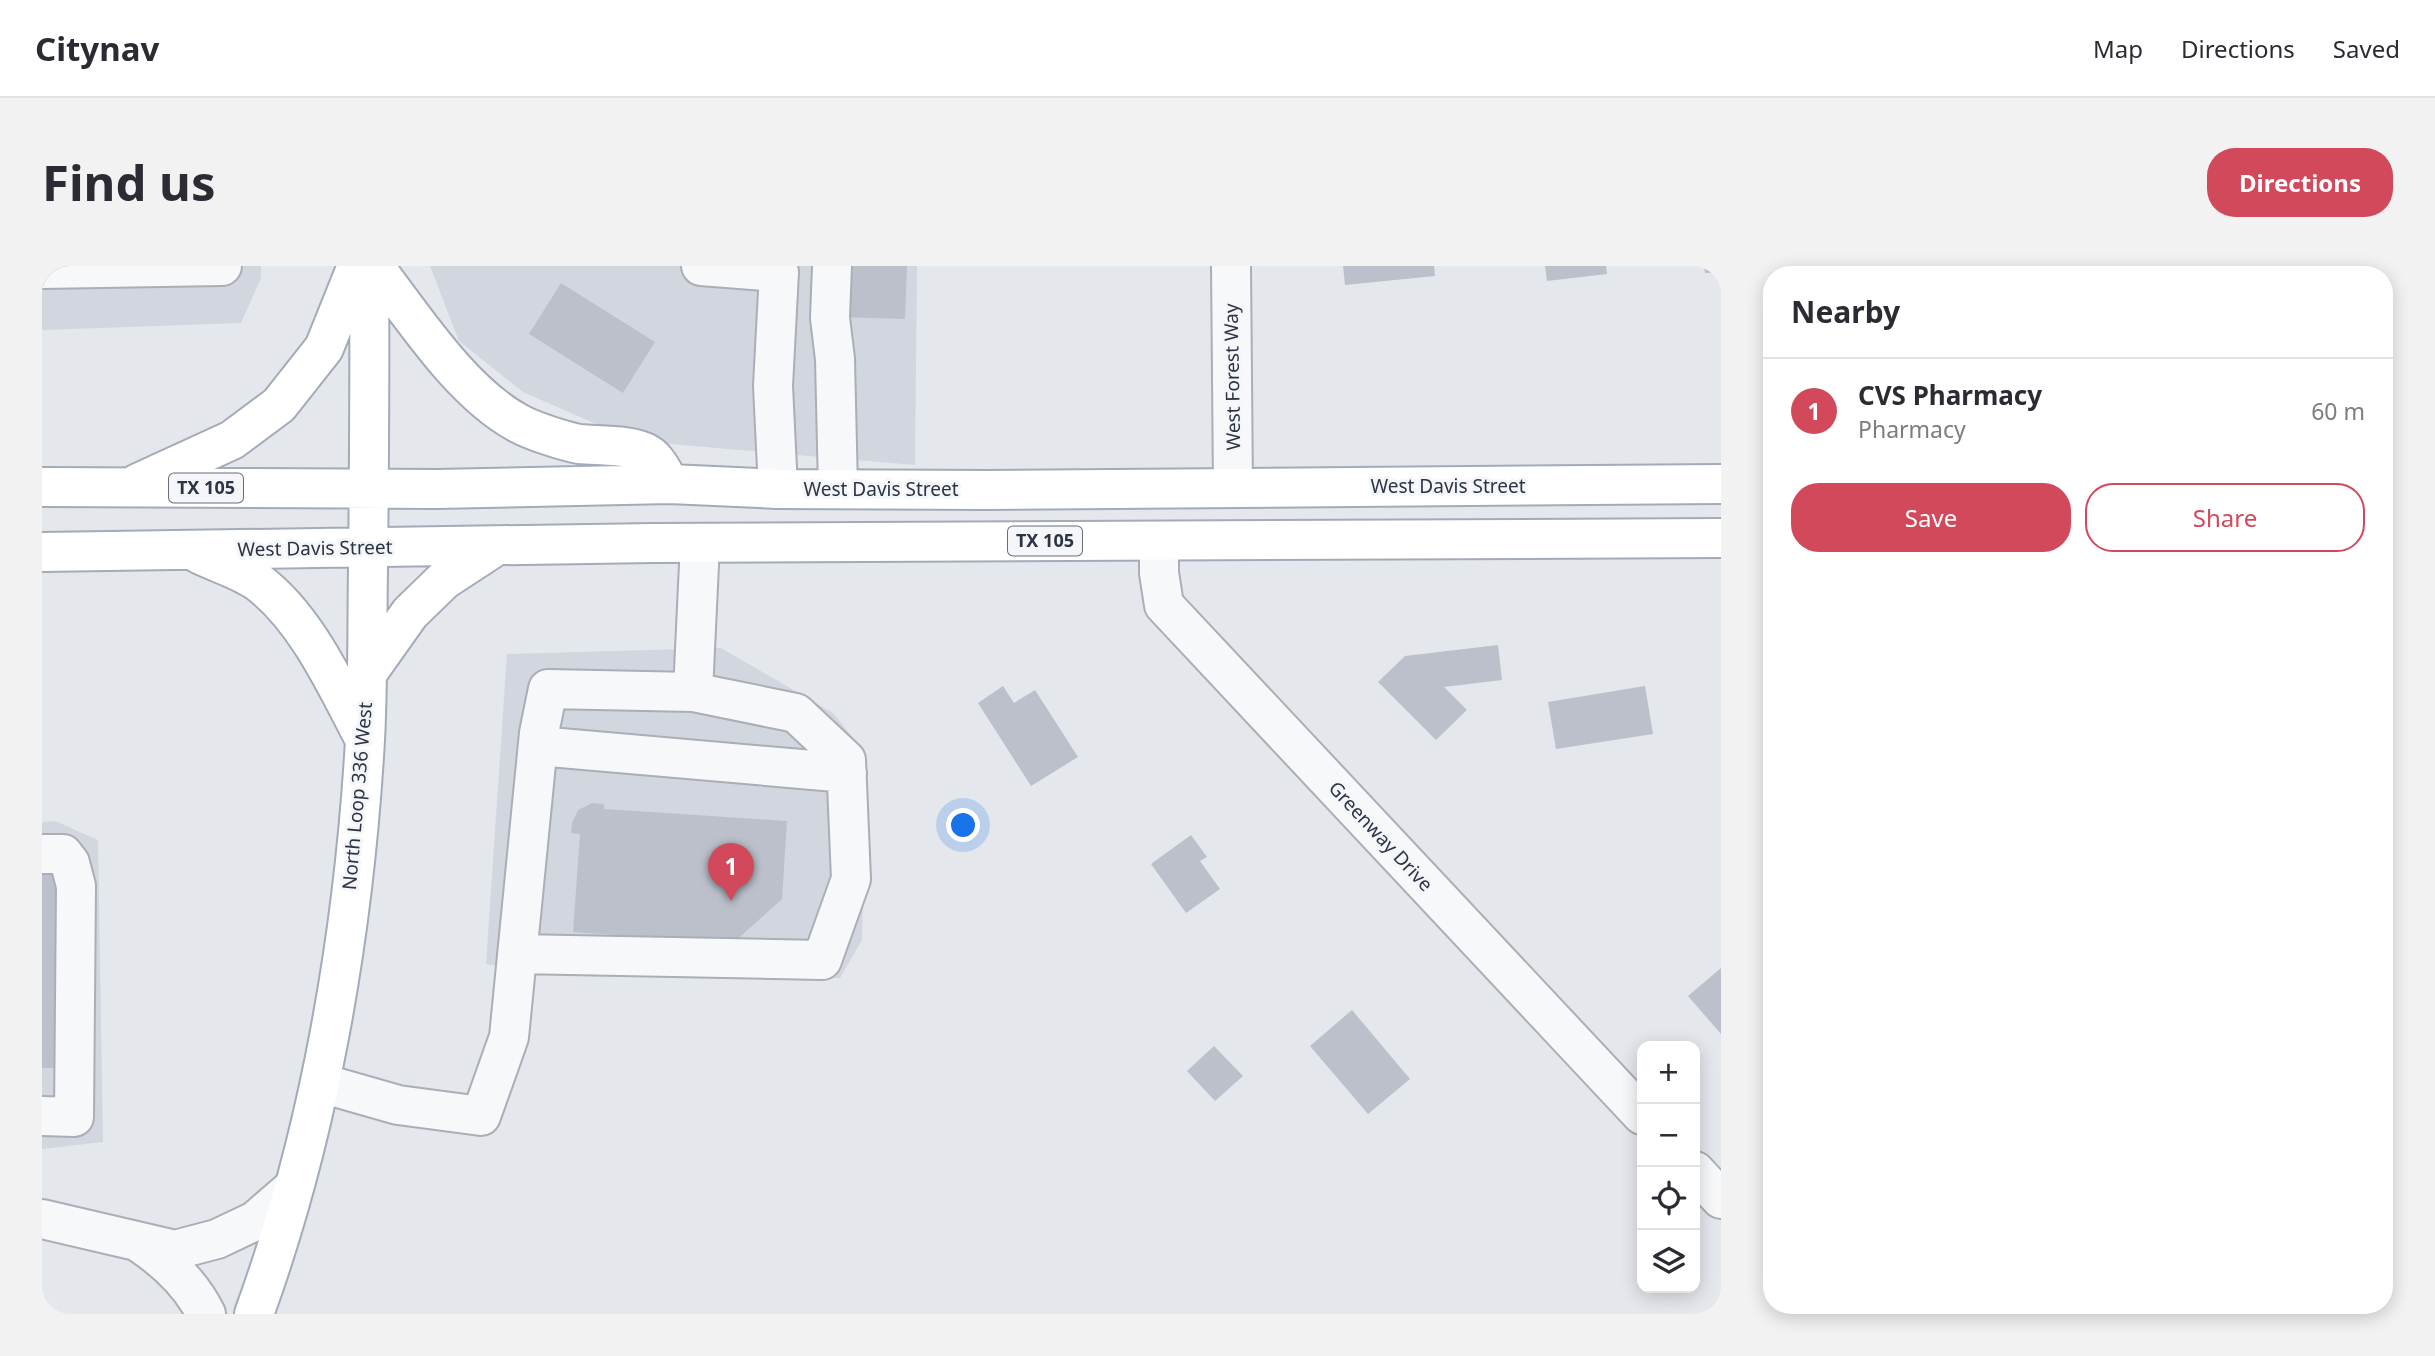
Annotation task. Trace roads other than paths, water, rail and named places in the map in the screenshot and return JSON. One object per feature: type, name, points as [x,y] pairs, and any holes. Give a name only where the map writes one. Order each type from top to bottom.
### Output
[{"type":"main road","points":[[127,488],[232,440],[279,405],[324,348],[358,266]]},
{"type":"main road","points":[[372,266],[439,351],[477,393],[519,424],[576,443],[625,447],[648,454],[658,464],[670,484]]},
{"type":"main road","name":"North Loop 336 West","points":[[254,1314],[293,1188],[321,1083],[339,979],[365,740],[372,266]]},
{"type":"main road","name":"West Davis Street","points":[[42,488],[370,489],[670,484],[838,489],[1721,484]]},
{"type":"main road","name":"West Davis Street","points":[[42,552],[700,543],[1721,538]]},
{"type":"main road","points":[[366,676],[410,613],[443,579],[496,545]]},
{"type":"main road","points":[[191,550],[257,581],[291,616],[324,663],[365,740]]},
{"type":"street","points":[[42,269],[222,266]]},
{"type":"street","points":[[701,266],[779,272],[773,386],[778,489]]},
{"type":"street","points":[[832,266],[830,318],[835,359],[838,489]]},
{"type":"street","name":"West Forest Way","points":[[1231,266],[1233,488]]},
{"type":"street","name":"Greenway Drive","points":[[1159,541],[1159,573],[1164,606],[1637,1110]]},
{"type":"street","points":[[693,692],[700,543]]},
{"type":"street","points":[[321,1083],[398,1105],[481,1116],[509,1037],[517,954],[538,746],[548,689],[693,692],[796,713],[846,760],[851,879],[822,960],[517,954]]},
{"type":"street","points":[[538,746],[847,773]]},
{"type":"street","points":[[42,854],[63,854],[70,863],[76,886],[74,1117],[42,1116]]},
{"type":"street","points":[[1700,1176],[1721,1199]]},
{"type":"street","points":[[42,1219],[174,1250],[217,1239],[255,1222],[293,1188]]},
{"type":"street","points":[[141,1244],[168,1262],[199,1300],[206,1314]]},
{"type":"place","name":"CVS Pharmacy","points":[[731,901]]}]
